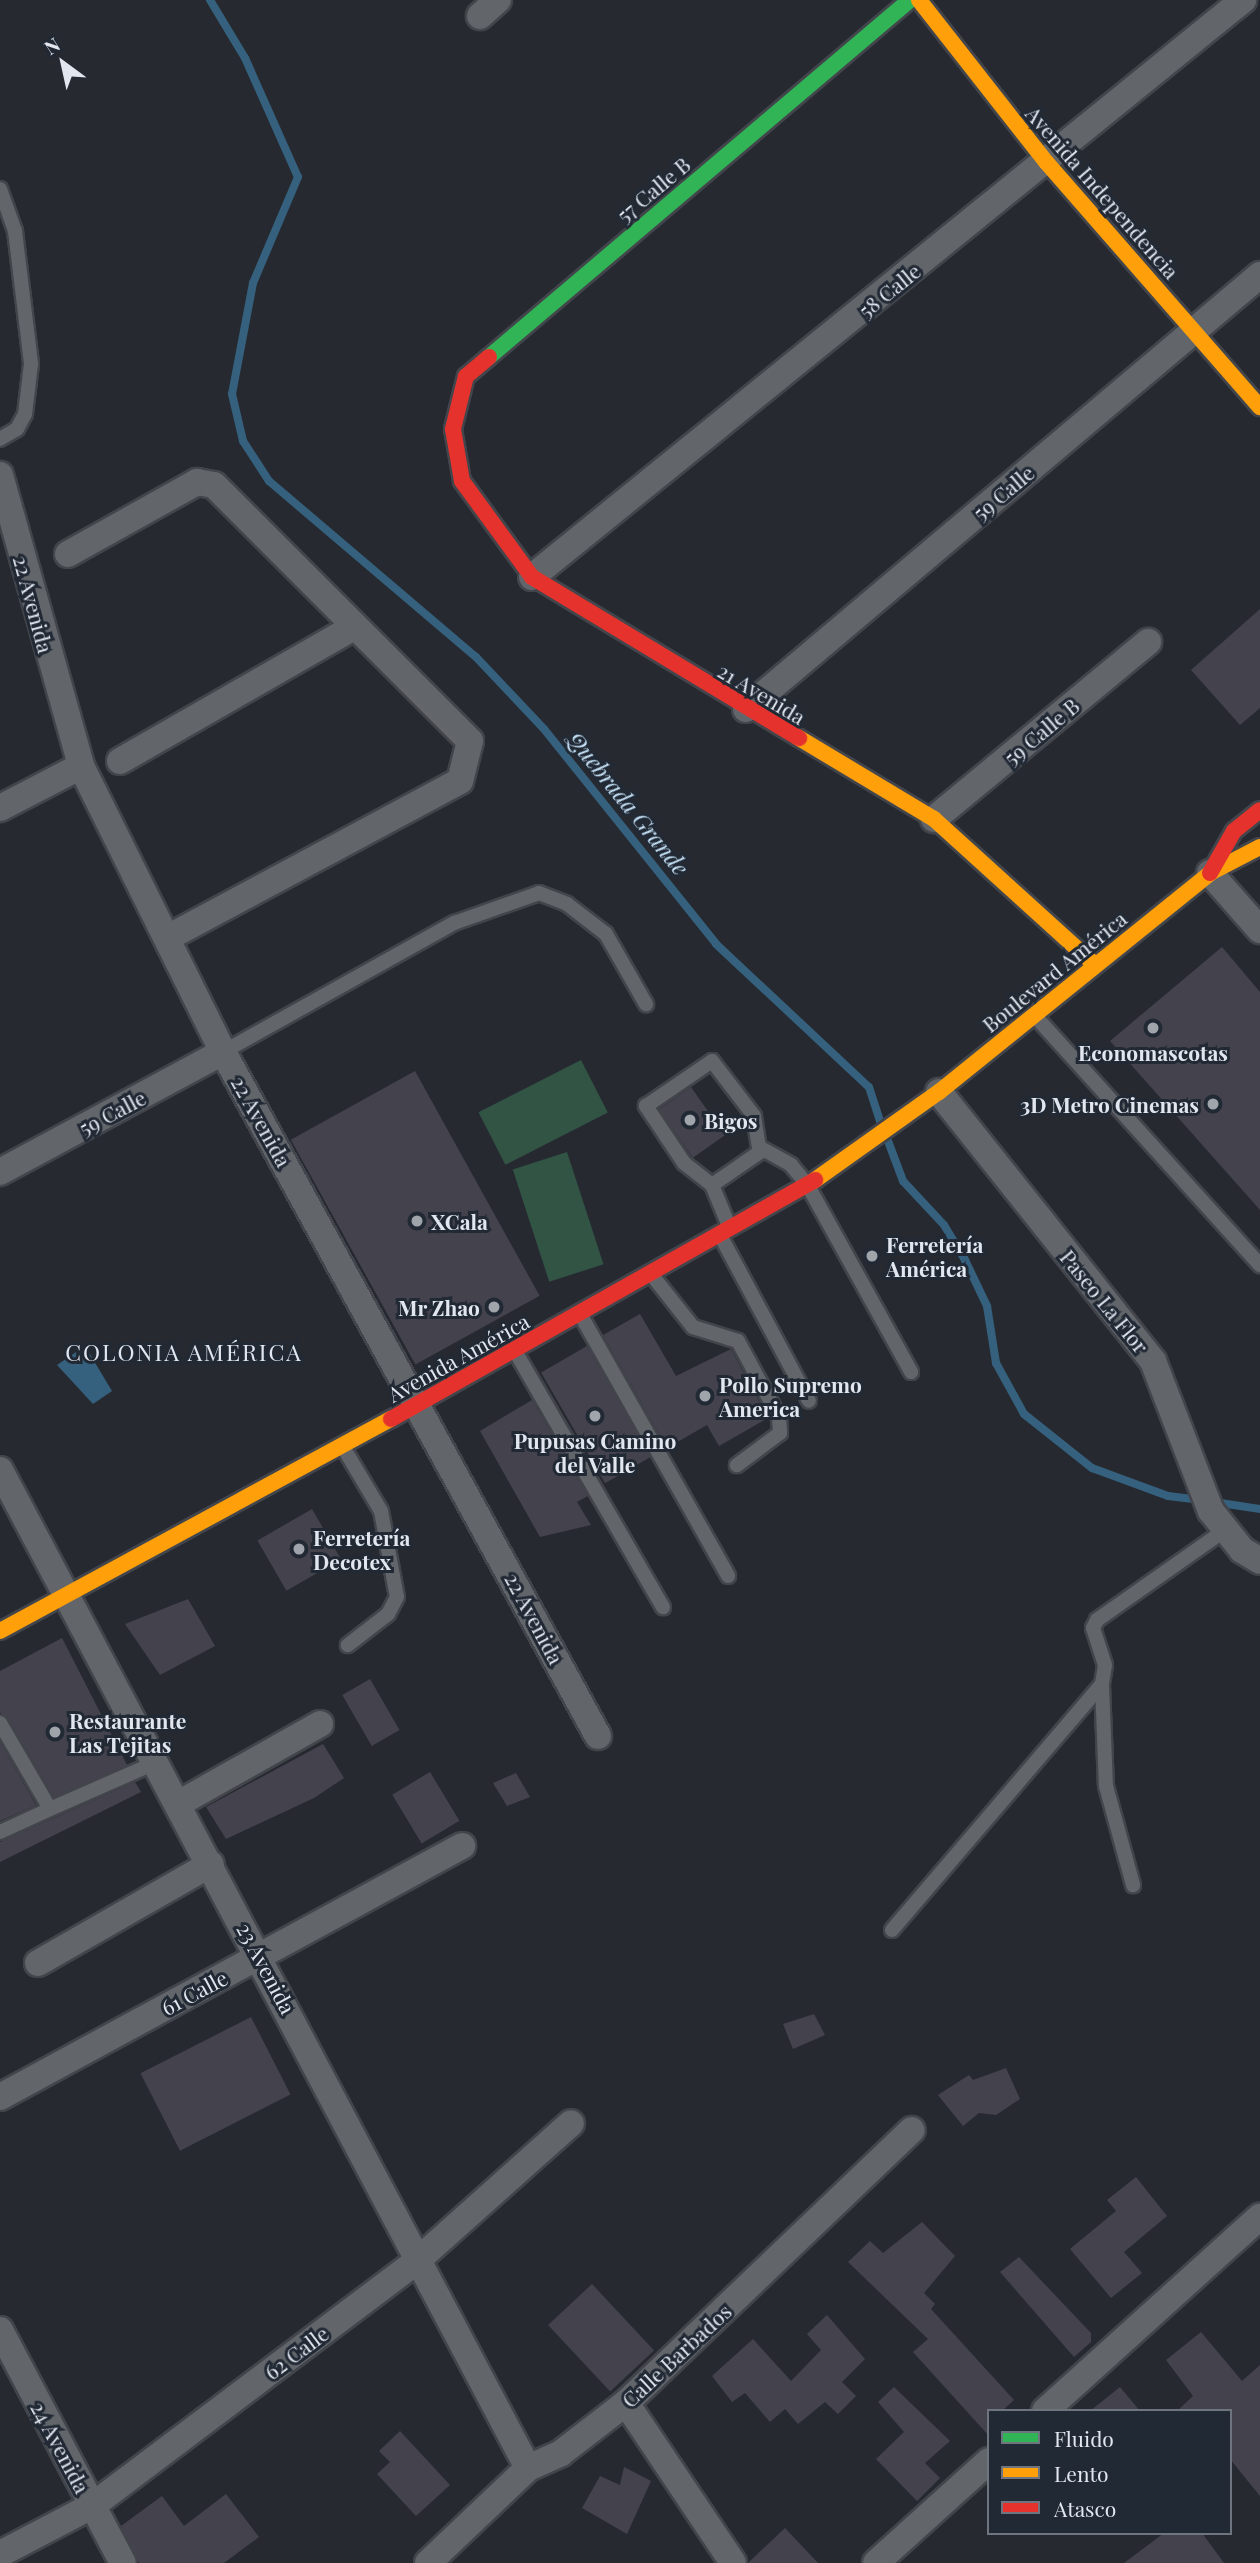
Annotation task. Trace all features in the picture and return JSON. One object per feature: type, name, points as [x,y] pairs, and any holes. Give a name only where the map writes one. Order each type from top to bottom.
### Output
[{"type":"street","name":"57 Calle B","points":[[453,429],[466,376],[910,0]]},
{"type":"street","name":"Avenida Independencia","points":[[919,0],[1047,163],[1260,407]]},
{"type":"street","name":"58 Calle","points":[[532,577],[1047,163],[1243,0]]},
{"type":"street","name":"59 Calle","points":[[746,709],[1260,275]]},
{"type":"street","name":"21 Avenida","points":[[453,429],[462,481],[532,577],[746,709],[934,819],[1095,965]]},
{"type":"street","name":"22 Avenida","points":[[0,475],[80,765],[223,1052],[419,1404],[598,1736]]},
{"type":"street","points":[[68,554],[197,482],[214,485],[470,741],[460,781],[167,938]]},
{"type":"street","points":[[120,761],[354,627]]},
{"type":"street","name":"59 Calle B","points":[[934,819],[1148,642]]},
{"type":"street","points":[[0,808],[80,765]]},
{"type":"street","name":"Boulevard América","points":[[1210,873],[1234,831],[1260,810]]},
{"type":"street","name":"Boulevard América","points":[[932,1097],[1210,873],[1260,847]]},
{"type":"street","points":[[1210,873],[1260,930]]},
{"type":"street","name":"59 Calle","points":[[0,1172],[223,1052]]},
{"type":"street","name":"Avenida América","points":[[0,1631],[419,1404],[813,1181],[932,1097]]},
{"type":"street","name":"Paseo La Flor","points":[[932,1097],[1153,1361],[1188,1454],[1218,1520],[1260,1561]]},
{"type":"street","name":"23 Avenida","points":[[0,1470],[64,1595],[261,1956],[528,2468]]},
{"type":"street","points":[[178,1804],[320,1724]]},
{"type":"street","name":"61 Calle","points":[[0,2097],[462,1846]]},
{"type":"street","points":[[37,1963],[211,1864]]},
{"type":"street","name":"62 Calle","points":[[0,2554],[92,2506],[418,2260],[571,2123]]},
{"type":"street","name":"Calle Barbados","points":[[428,2563],[528,2468],[561,2453],[626,2403],[912,2130]]},
{"type":"street","points":[[1047,2409],[1260,2217]]},
{"type":"street","name":"24 Avenida","points":[[0,2330],[123,2563]]},
{"type":"street","points":[[626,2403],[733,2563]]},
{"type":"street","points":[[876,2563],[987,2463]]},
{"type":"lane","points":[[0,189],[15,231],[31,364],[26,414],[17,429],[0,439]]},
{"type":"lane","points":[[223,1052],[454,923],[539,893],[567,904],[607,934],[646,1004]]},
{"type":"lane","points":[[1034,1015],[1260,1265]]},
{"type":"lane","points":[[810,1401],[724,1231],[712,1185],[684,1163],[647,1103],[712,1061],[754,1116],[763,1150],[813,1181],[911,1372]]},
{"type":"lane","points":[[712,1185],[763,1150]]},
{"type":"lane","points":[[650,1273],[692,1327],[738,1340],[779,1417],[780,1433],[737,1465]]},
{"type":"lane","points":[[579,1313],[728,1576]]},
{"type":"lane","points":[[514,1350],[663,1607]]},
{"type":"lane","points":[[342,1446],[381,1511],[397,1597],[388,1614],[348,1645]]},
{"type":"lane","points":[[1133,1885],[1106,1786],[1102,1684],[1105,1665],[1093,1628],[1097,1620],[1218,1520]]},
{"type":"lane","points":[[892,1930],[1102,1684]]},
{"type":"lane","points":[[0,1723],[50,1809]]},
{"type":"lane","points":[[0,1832],[155,1763]]},
{"type":"green space","points":[[581,1060],[608,1113],[505,1165],[479,1112]]},
{"type":"green space","points":[[567,1152],[603,1264],[549,1282],[513,1170]]},
{"type":"water","points":[[85,1346],[112,1391],[93,1404],[57,1365]]},
{"type":"building","points":[[1260,609],[1260,708],[1240,725],[1191,670]]},
{"type":"building","name":"3D Metro Cinemas","points":[[1222,947],[1260,992],[1260,1210],[1110,1041]]},
{"type":"building","name":"XCala","points":[[415,1071],[540,1296],[415,1365],[291,1140]]},
{"type":"building","name":"Bigos","points":[[691,1087],[725,1135],[693,1158],[659,1109]]},
{"type":"building","name":"Pollo Supremo America","points":[[640,1314],[676,1376],[731,1349],[768,1418],[719,1446],[707,1425],[667,1448],[603,1335]]},
{"type":"building","name":"Pupusas Camino del Valle","points":[[587,1346],[651,1457],[605,1483],[541,1372]]},
{"type":"building","points":[[532,1400],[588,1496],[577,1502],[591,1525],[540,1537],[480,1431]]},
{"type":"building","name":"Ferretería Decotex","points":[[312,1509],[341,1559],[286,1591],[257,1540]]},
{"type":"building","points":[[188,1599],[215,1646],[160,1675],[125,1624]]},
{"type":"building","points":[[62,1638],[127,1765],[54,1797],[8,1718],[0,1713],[0,1671]]},
{"type":"building","points":[[370,1679],[400,1730],[372,1746],[342,1695]]},
{"type":"building","points":[[0,1742],[36,1805],[0,1821]]},
{"type":"building","points":[[323,1744],[344,1778],[314,1798],[226,1839],[206,1807]]},
{"type":"building","points":[[430,1772],[459,1821],[422,1844],[392,1795]]},
{"type":"building","points":[[516,1773],[530,1797],[507,1806],[493,1783]]},
{"type":"building","points":[[135,1782],[141,1792],[0,1862],[0,1842]]},
{"type":"building","points":[[814,2014],[825,2035],[793,2049],[783,2024]]},
{"type":"building","points":[[251,2017],[290,2095],[180,2151],[141,2073]]},
{"type":"building","points":[[1006,2068],[1020,2099],[996,2115],[979,2113],[963,2126],[938,2095],[969,2075],[973,2080]]},
{"type":"building","points":[[1136,2177],[1167,2216],[1124,2252],[1142,2273],[1111,2298],[1070,2249],[1116,2211],[1107,2200]]},
{"type":"building","points":[[922,2222],[955,2256],[924,2293],[935,2304],[931,2309],[1014,2400],[1004,2409],[987,2409],[987,2434],[913,2352],[928,2339],[848,2262],[870,2241],[883,2253]]},
{"type":"building","points":[[1019,2257],[1091,2333],[1091,2342],[1074,2357],[1000,2272]]},
{"type":"building","points":[[592,2284],[654,2351],[610,2391],[548,2325]]},
{"type":"building","points":[[827,2315],[865,2359],[842,2382],[856,2396],[838,2414],[825,2402],[798,2424],[785,2409],[770,2422],[745,2393],[732,2402],[712,2376],[753,2339],[791,2381],[821,2350],[807,2334]]},
{"type":"building","points":[[1201,2332],[1242,2381],[1260,2365],[1260,2496],[1232,2461],[1232,2409],[1179,2409],[1193,2396],[1166,2360]]},
{"type":"building","points":[[894,2387],[950,2441],[925,2463],[940,2478],[917,2501],[876,2459],[904,2432],[878,2402]]},
{"type":"building","points":[[1120,2387],[1138,2409],[1092,2409]]},
{"type":"building","points":[[400,2431],[450,2485],[416,2516],[377,2474],[390,2462],[379,2451]]},
{"type":"building","points":[[624,2467],[651,2481],[627,2534],[582,2508],[600,2476],[620,2485]]},
{"type":"building","points":[[226,2494],[259,2537],[224,2563],[139,2563],[121,2526],[162,2496],[184,2526]]},
{"type":"building","points":[[785,2528],[818,2563],[749,2563],[749,2562]]},
{"type":"building","points":[[1161,2535],[1203,2535],[1224,2563],[1124,2563]]},
{"type":"waterway","name":"Quebrada Grande","points":[[210,0],[245,58],[298,177],[253,283],[232,394],[243,441],[269,481],[476,657],[544,729],[716,944],[869,1087],[881,1123]]},
{"type":"waterway","name":"Quebrada Grande","points":[[888,1141],[903,1181],[944,1225],[965,1260],[987,1306],[996,1363],[1024,1414],[1092,1468],[1168,1496],[1202,1500]]},
{"type":"waterway","name":"Quebrada Grande","points":[[1214,1502],[1260,1509]]},
{"type":"traffic: fast","points":[[489,357],[910,0]]},
{"type":"traffic: slow","points":[[919,0],[1047,163],[1260,407]]},
{"type":"traffic: slow","points":[[799,738],[934,819],[1095,965]]},
{"type":"traffic: slow","points":[[815,1180],[939,1092],[1210,873],[1260,847]]},
{"type":"traffic: slow","points":[[0,1631],[391,1419]]},
{"type":"traffic: jam","points":[[489,357],[466,376],[453,429],[462,481],[532,577],[799,738]]},
{"type":"traffic: jam","points":[[1210,873],[1234,831],[1260,810]]},
{"type":"traffic: jam","points":[[391,1419],[815,1180]]},
{"type":"place","name":"Economascotas","points":[[1153,1028]]},
{"type":"place","name":"3D Metro Cinemas","points":[[1213,1104]]},
{"type":"place","name":"Bigos","points":[[690,1120]]},
{"type":"place","name":"XCala","points":[[417,1221]]},
{"type":"place","name":"Ferretería América","points":[[872,1256]]},
{"type":"place","name":"Mr Zhao","points":[[494,1307]]},
{"type":"place","name":"Pollo Supremo America","points":[[705,1396]]},
{"type":"place","name":"Pupusas Camino del Valle","points":[[595,1416]]},
{"type":"place","name":"Ferretería Decotex","points":[[299,1549]]},
{"type":"place","name":"Restaurante Las Tejitas","points":[[55,1732]]},
{"type":"district","name":"COLONIA AMÉRICA","points":[[184,1352]]}]
